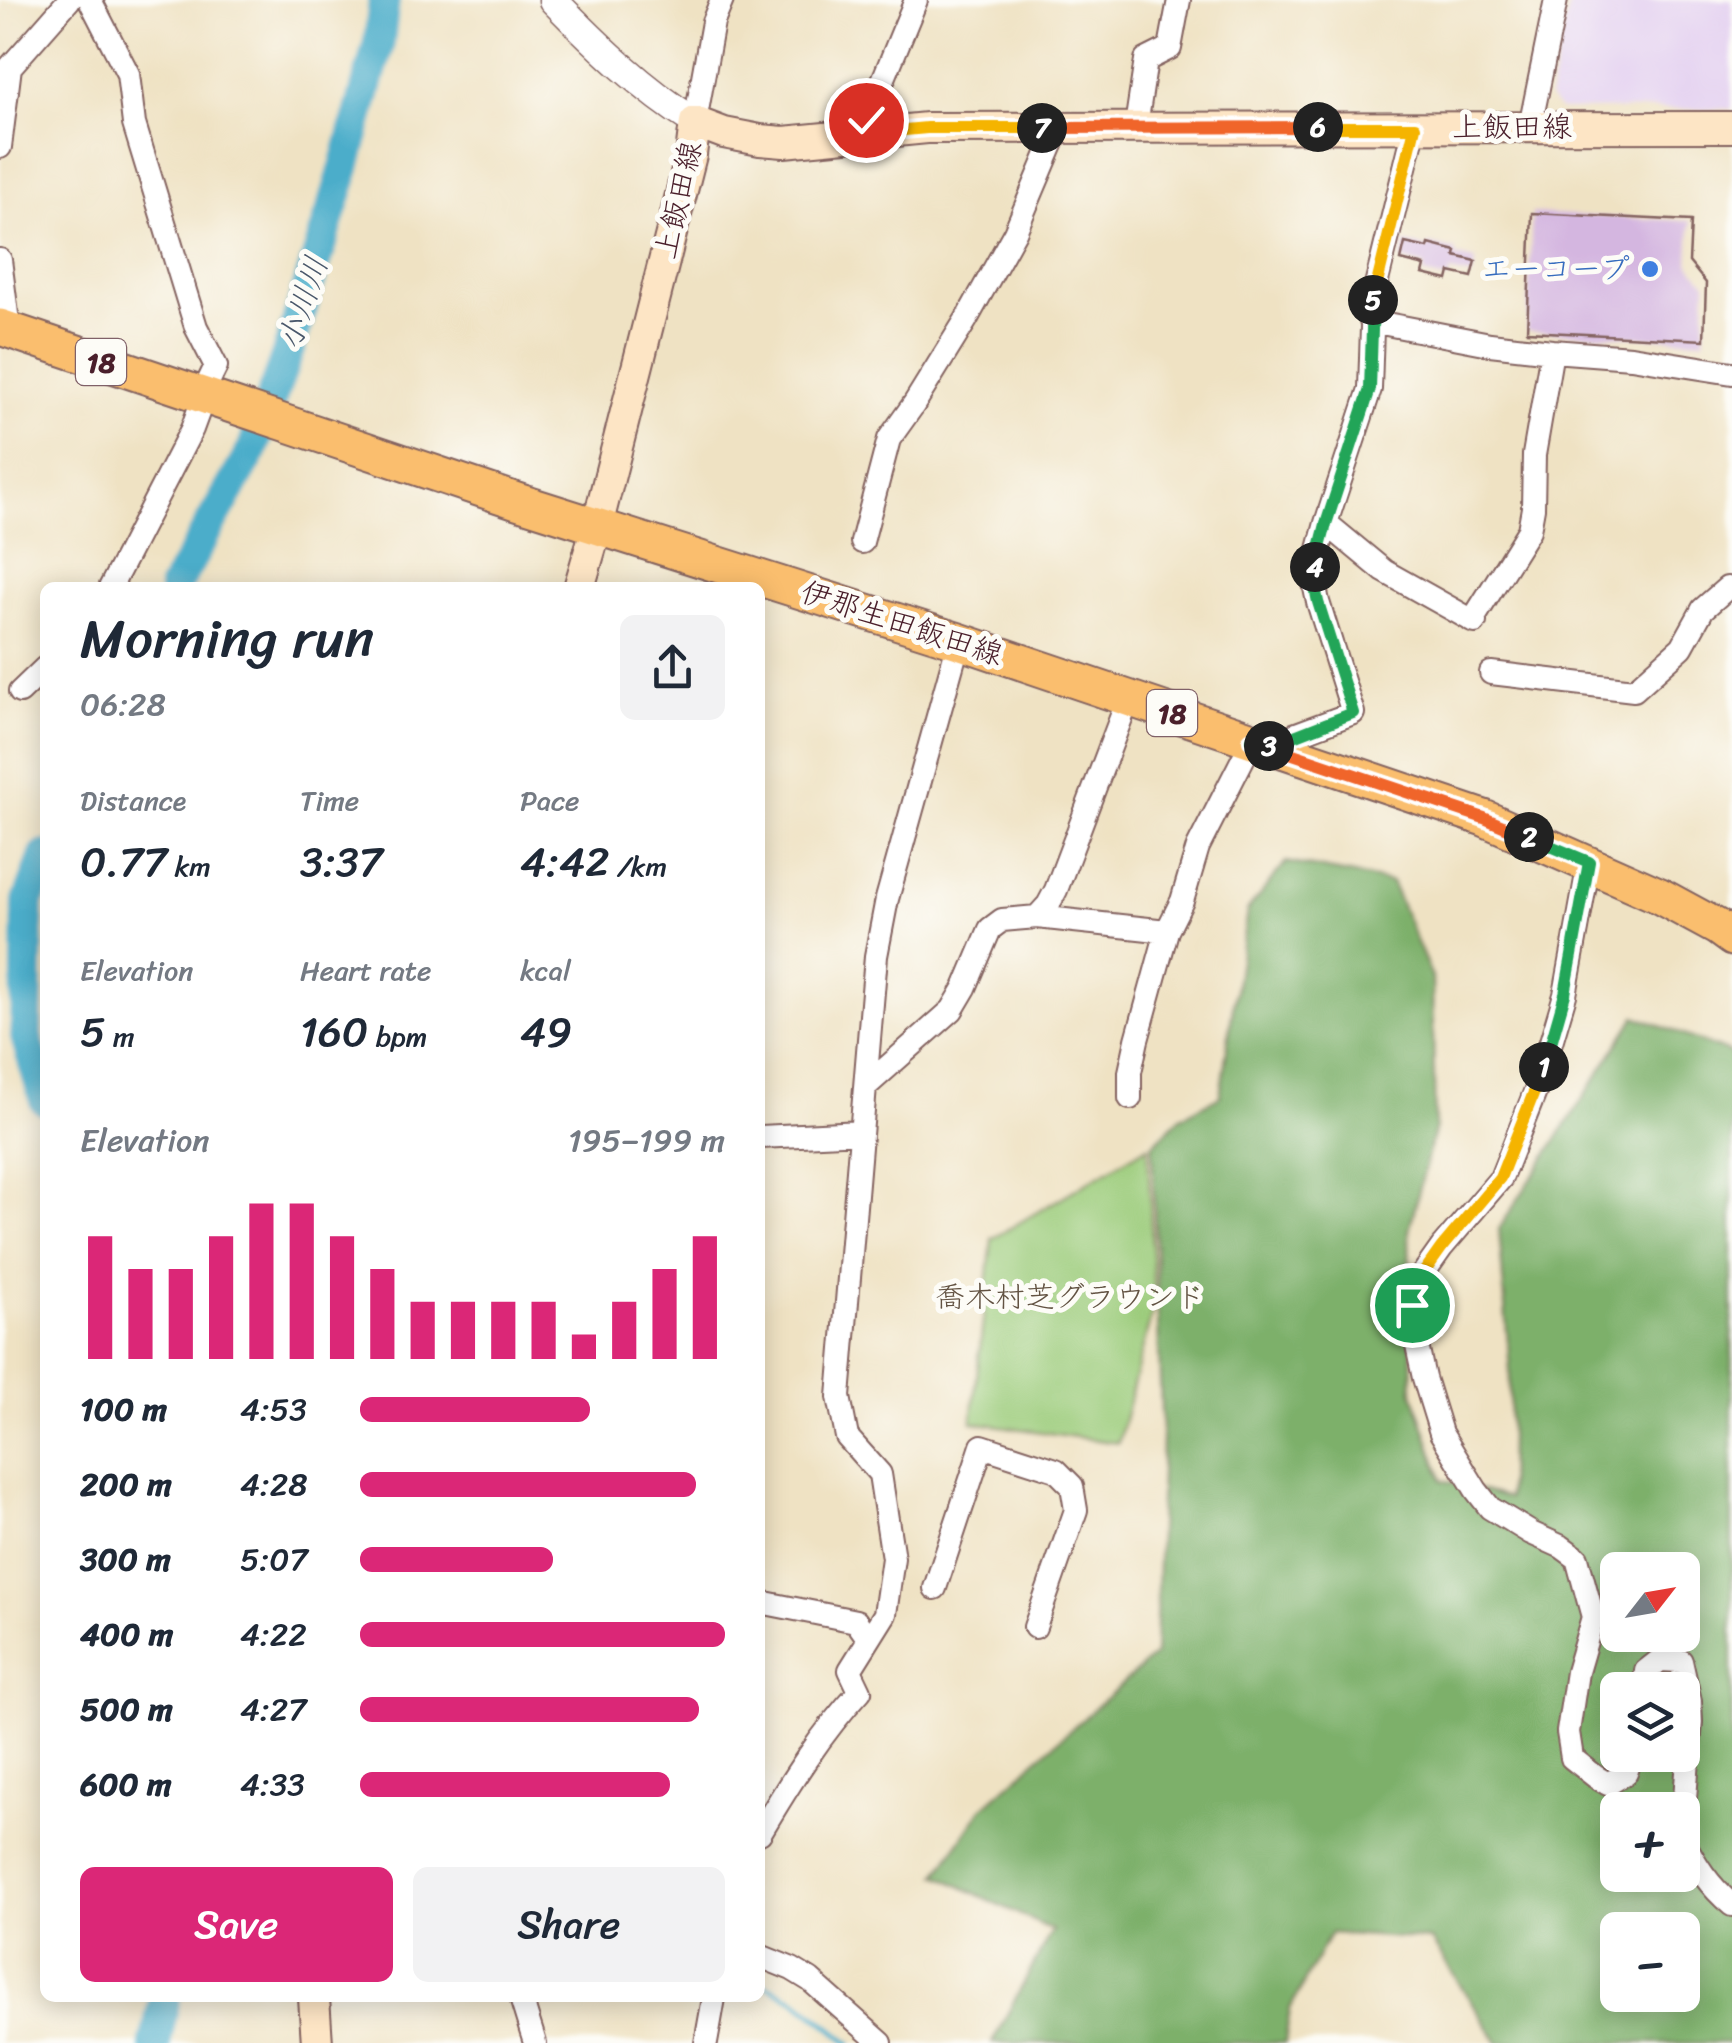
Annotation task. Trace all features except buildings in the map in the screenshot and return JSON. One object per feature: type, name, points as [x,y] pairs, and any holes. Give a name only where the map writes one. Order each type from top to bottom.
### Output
[{"type":"main road","name":"上飯田線","points":[[580,582],[691,155],[696,122],[724,133],[784,142],[927,128],[1732,128]]},
{"type":"main road","name":"伊那生田飯田線","points":[[4,329],[204,401],[308,430],[757,582]]},
{"type":"main road","name":"伊那生田飯田線","points":[[765,584],[959,641],[1484,818],[1727,924]]},
{"type":"main road","points":[[314,2002],[317,2043]]},
{"type":"street","points":[[0,147],[10,67],[69,0]]},
{"type":"street","points":[[90,0],[128,74],[134,124],[196,327],[216,366],[192,429],[113,582]]},
{"type":"street","points":[[553,0],[644,86],[696,122],[713,22],[722,0]]},
{"type":"street","points":[[861,134],[916,0]]},
{"type":"street","points":[[1136,126],[1146,60],[1170,48],[1179,0]]},
{"type":"street","points":[[1530,127],[1556,0]]},
{"type":"street","points":[[1130,1098],[1130,1072],[1137,1040],[1167,931],[1182,901],[1198,847],[1252,740],[1284,740],[1353,713],[1318,602],[1314,568],[1370,389],[1373,297],[1415,127]]},
{"type":"street","points":[[862,542],[888,439],[966,320],[1015,232],[1058,128]]},
{"type":"street","points":[[0,260],[4,329]]},
{"type":"street","points":[[1371,322],[1490,344],[1631,357],[1732,373]]},
{"type":"street","points":[[1326,524],[1384,572],[1474,622],[1528,530],[1533,508],[1534,455],[1552,352]]},
{"type":"street","points":[[1492,672],[1634,690],[1682,647],[1703,609],[1730,582]]},
{"type":"street","points":[[765,1825],[794,1778],[860,1691],[850,1670],[885,1614],[893,1558],[880,1474],[847,1437],[839,1397],[876,956],[887,898],[959,641]]},
{"type":"street","points":[[20,692],[40,673]]},
{"type":"street","points":[[1037,917],[1056,890],[1129,697]]},
{"type":"street","points":[[1589,862],[1565,994],[1540,1082],[1500,1178],[1420,1278],[1412,1305],[1424,1378],[1441,1433],[1476,1490],[1490,1508],[1576,1558],[1593,1617],[1577,1672],[1568,1732],[1572,1758],[1608,1784],[1627,1772]]},
{"type":"street","points":[[865,1087],[952,1010],[990,929],[1002,920],[1037,917],[1167,931]]},
{"type":"street","points":[[765,1137],[862,1132]]},
{"type":"street","points":[[935,1588],[982,1446],[1056,1470],[1072,1486],[1076,1510],[1035,1627]]},
{"type":"street","points":[[765,1603],[856,1620],[868,1638]]},
{"type":"street","points":[[1646,1672],[1660,1660],[1681,1662],[1683,1672]]},
{"type":"street","points":[[1700,1872],[1732,1905]]},
{"type":"street","points":[[765,1958],[810,1980],[881,2043]]},
{"type":"street","points":[[522,2002],[535,2043]]},
{"type":"street","points":[[706,2043],[713,2002]]},
{"type":"shaded area","points":[[1570,0],[1732,0],[1732,109],[1559,110],[1549,98]]},
{"type":"green space","points":[[1286,862],[1391,882],[1432,977],[1435,1127],[1409,1231],[1413,1393],[1442,1480],[1508,1498],[1510,1371],[1499,1229],[1636,1016],[1732,1054],[1732,2043],[1498,2043],[1431,1940],[1330,1933],[1290,2009],[1285,2043],[992,2043],[1052,1930],[937,1875],[983,1807],[1155,1655],[1162,1439],[1152,1145],[1181,1117],[1220,1096],[1247,911]]},
{"type":"green space","name":"喬木村芝グラウンド","points":[[1148,1146],[1154,1305],[1118,1443],[972,1422],[992,1239]]},
{"type":"waterway","name":"小川川","points":[[177,582],[252,451],[289,349],[342,178],[379,42],[384,0]]},
{"type":"waterway","name":"小川川","points":[[40,870],[28,902],[26,1037],[40,1083]]},
{"type":"waterway","points":[[765,1984],[796,2000],[850,2043]]},
{"type":"waterway","name":"小川川","points":[[155,2043],[164,2002]]},
{"type":"place","name":"エーコープ","points":[[1650,269]]},
{"type":"route","points":[[866,120],[861,134],[927,128],[1415,127],[1373,297],[1370,389],[1314,568],[1318,602],[1353,713],[1284,740],[1252,740],[1484,818],[1589,862],[1565,994],[1540,1082],[1500,1178],[1420,1278],[1412,1305]]}]
